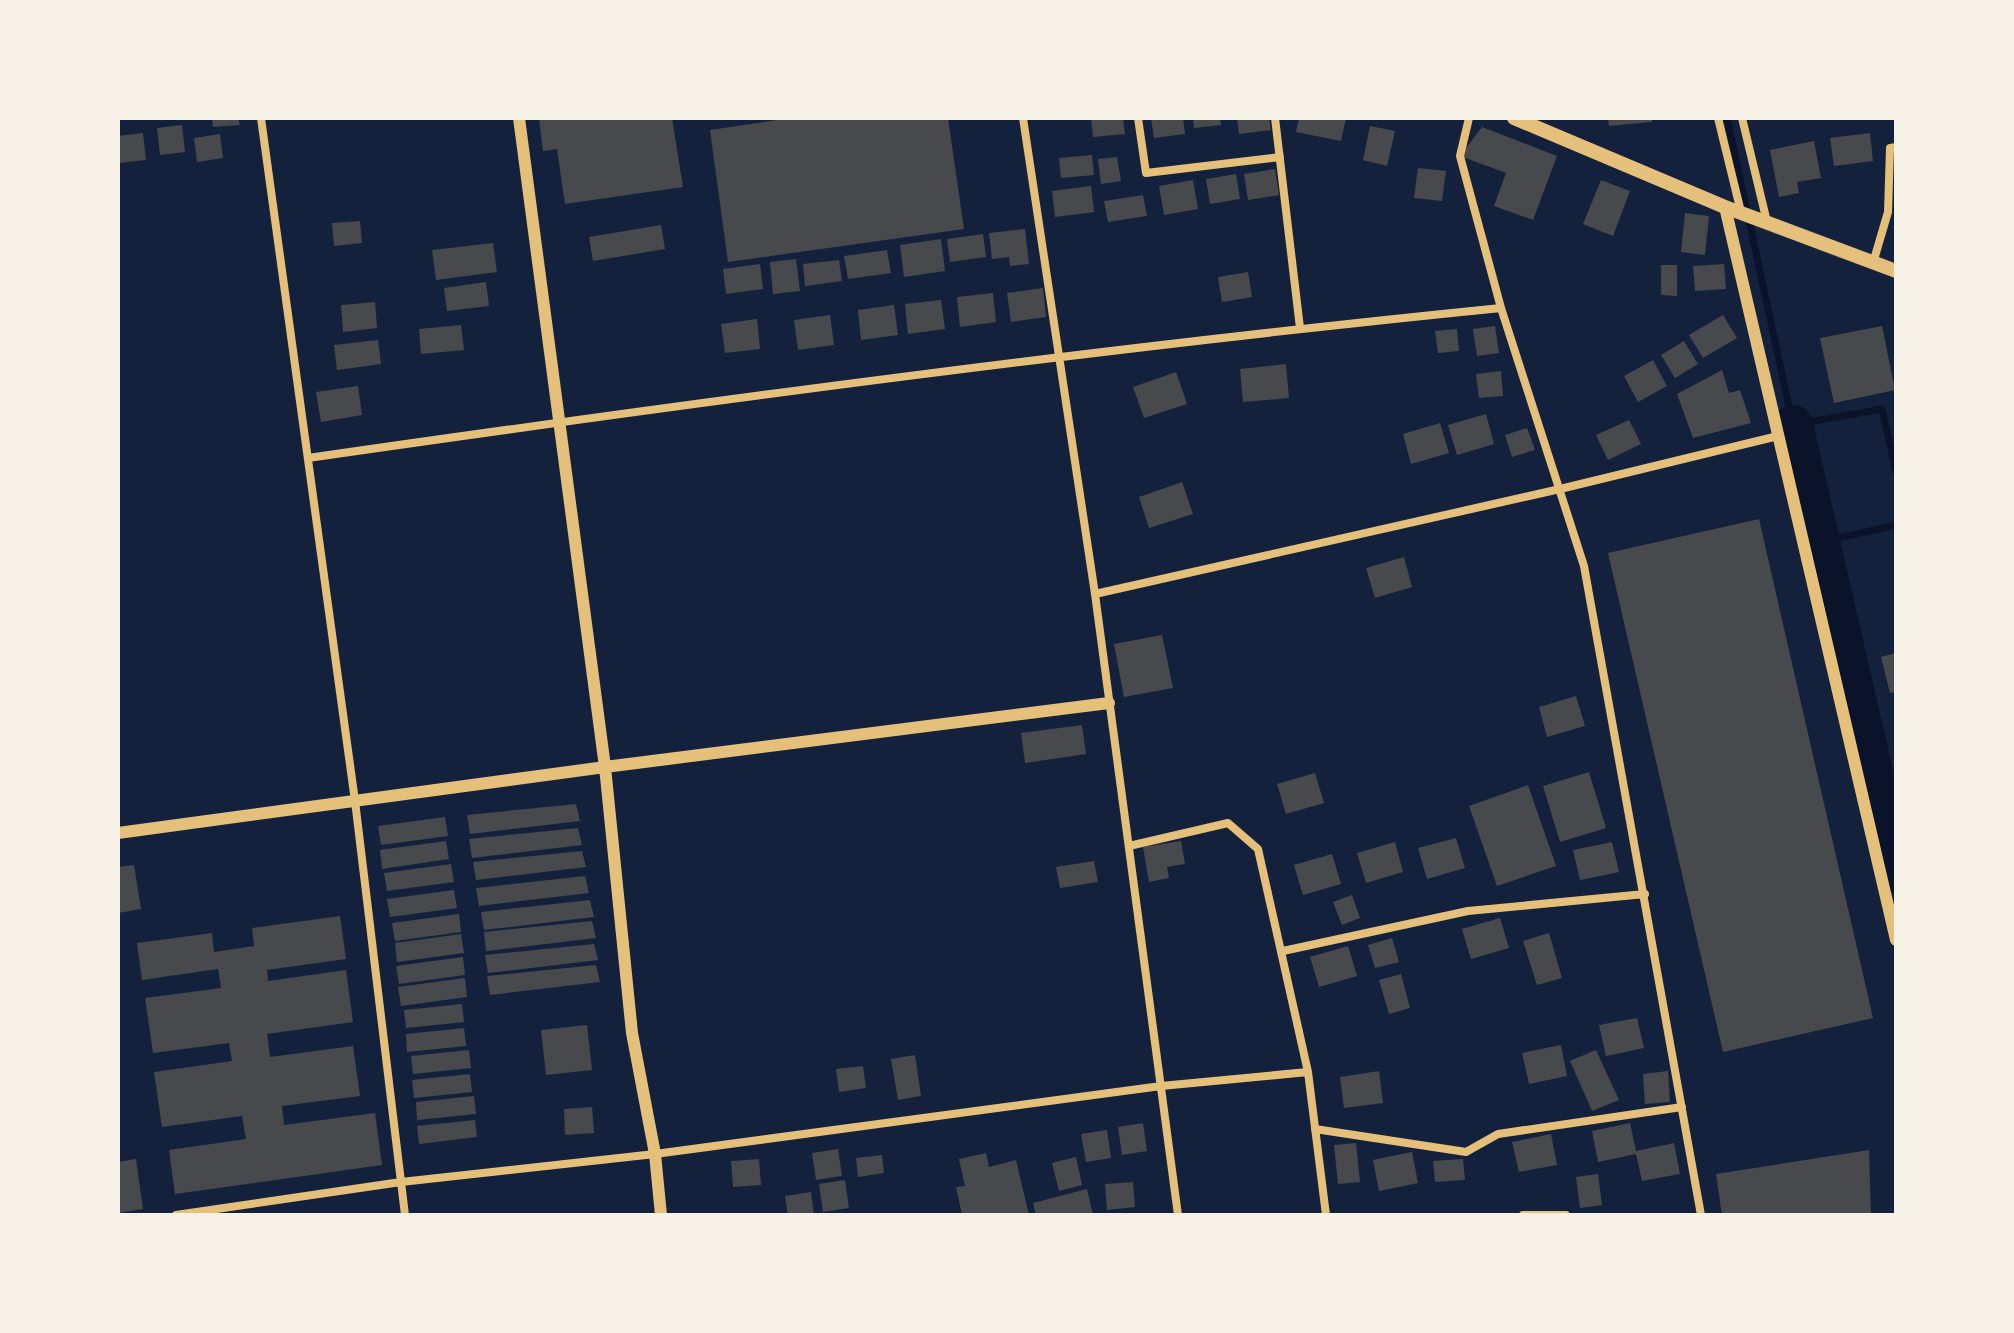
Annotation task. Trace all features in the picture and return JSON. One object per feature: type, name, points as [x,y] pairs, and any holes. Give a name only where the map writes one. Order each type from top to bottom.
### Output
[{"type":"main road","points":[[1514,118],[1725,207],[1896,271]]},
{"type":"street","points":[[261,118],[355,801],[405,1215]]},
{"type":"street","points":[[519,118],[605,767],[632,1033],[655,1154],[661,1215]]},
{"type":"street","points":[[1023,118],[1095,594],[1178,1215]]},
{"type":"street","points":[[1138,118],[1146,173],[1280,157]]},
{"type":"street","points":[[1275,118],[1300,328]]},
{"type":"street","points":[[1469,118],[1460,156],[1501,308],[1584,566],[1701,1215]]},
{"type":"street","points":[[1718,118],[1741,212]]},
{"type":"street","points":[[1742,118],[1767,222]]},
{"type":"street","points":[[1873,263],[1888,212],[1890,148],[1896,147]]},
{"type":"street","points":[[1725,207],[1896,940]]},
{"type":"street","points":[[308,458],[1061,357],[1501,308]]},
{"type":"street","points":[[1095,594],[1560,489],[1778,436]]},
{"type":"street","points":[[118,833],[1109,703]]},
{"type":"street","points":[[1129,846],[1228,823],[1258,849],[1308,1072],[1326,1215]]},
{"type":"street","points":[[1283,951],[1468,911],[1645,894]]},
{"type":"street","points":[[176,1215],[401,1182],[655,1154],[1161,1086],[1308,1072]]},
{"type":"street","points":[[1315,1129],[1466,1152],[1498,1134],[1682,1107]]},
{"type":"street","points":[[1523,1215],[1566,1215]]},
{"type":"building","points":[[212,118],[238,118],[240,125],[213,127]]},
{"type":"building","points":[[539,118],[672,118],[683,187],[565,204],[557,149],[543,151]]},
{"type":"building","points":[[790,118],[948,118],[964,229],[728,262],[710,130]]},
{"type":"building","points":[[1091,118],[1123,118],[1125,134],[1093,137]]},
{"type":"building","points":[[1151,118],[1183,118],[1185,134],[1154,138]]},
{"type":"building","points":[[1193,118],[1220,118],[1221,125],[1194,128]]},
{"type":"building","points":[[1237,118],[1269,118],[1271,130],[1239,134]]},
{"type":"building","points":[[1299,118],[1346,118],[1341,141],[1296,132]]},
{"type":"building","points":[[1608,118],[1652,118],[1652,122],[1609,126]]},
{"type":"building","points":[[182,125],[185,152],[160,155],[157,128]]},
{"type":"building","points":[[1370,126],[1395,131],[1387,166],[1363,160]]},
{"type":"building","points":[[1482,127],[1557,156],[1533,220],[1494,206],[1506,173],[1460,156]]},
{"type":"building","points":[[143,133],[146,160],[118,163],[118,136]]},
{"type":"building","points":[[1870,133],[1873,161],[1834,166],[1830,138]]},
{"type":"building","points":[[220,134],[223,158],[197,162],[194,138]]},
{"type":"building","points":[[1814,141],[1821,178],[1797,182],[1799,193],[1779,197],[1770,150]]},
{"type":"building","points":[[1092,155],[1094,175],[1061,178],[1059,158]]},
{"type":"building","points":[[1117,157],[1121,181],[1101,184],[1098,159]]},
{"type":"building","points":[[1418,168],[1446,171],[1442,201],[1414,198]]},
{"type":"building","points":[[1275,169],[1279,195],[1248,200],[1244,174]]},
{"type":"building","points":[[1236,174],[1240,199],[1210,204],[1206,179]]},
{"type":"building","points":[[1193,180],[1198,209],[1164,215],[1159,186]]},
{"type":"building","points":[[1601,180],[1630,191],[1613,236],[1583,224]]},
{"type":"building","points":[[1091,186],[1094,212],[1055,217],[1052,191]]},
{"type":"building","points":[[1143,195],[1147,216],[1108,222],[1104,201]]},
{"type":"building","points":[[1685,213],[1709,216],[1705,255],[1681,252]]},
{"type":"building","points":[[360,221],[362,243],[334,246],[332,223]]},
{"type":"building","points":[[661,225],[665,249],[593,261],[589,237]]},
{"type":"building","points":[[1025,229],[1029,264],[1010,266],[1009,257],[992,259],[989,233]]},
{"type":"building","points":[[983,234],[986,257],[950,262],[947,239]]},
{"type":"building","points":[[941,239],[945,271],[904,277],[900,245]]},
{"type":"building","points":[[493,243],[497,272],[436,280],[432,250]]},
{"type":"building","points":[[887,250],[891,273],[848,279],[844,256]]},
{"type":"building","points":[[796,259],[800,291],[773,294],[770,262]]},
{"type":"building","points":[[839,260],[842,281],[805,286],[803,264]]},
{"type":"building","points":[[760,264],[763,289],[726,294],[723,269]]},
{"type":"building","points":[[1724,264],[1726,289],[1695,291],[1693,266]]},
{"type":"building","points":[[1661,265],[1677,265],[1677,296],[1661,295]]},
{"type":"building","points":[[1248,272],[1252,297],[1222,302],[1218,277]]},
{"type":"building","points":[[486,282],[489,306],[447,311],[444,288]]},
{"type":"building","points":[[1043,288],[1046,317],[1011,322],[1007,293]]},
{"type":"building","points":[[993,293],[996,322],[960,327],[957,297]]},
{"type":"building","points":[[941,300],[945,329],[908,334],[905,304]]},
{"type":"building","points":[[375,302],[377,328],[343,332],[341,305]]},
{"type":"building","points":[[894,305],[898,335],[861,340],[858,310]]},
{"type":"building","points":[[830,315],[834,345],[798,350],[794,320]]},
{"type":"building","points":[[1723,315],[1737,338],[1703,358],[1689,335]]},
{"type":"building","points":[[757,319],[760,349],[725,353],[721,324]]},
{"type":"building","points":[[461,325],[464,350],[421,354],[419,329]]},
{"type":"building","points":[[1495,326],[1499,353],[1477,356],[1473,329]]},
{"type":"building","points":[[1882,326],[1895,390],[1834,403],[1820,338]]},
{"type":"building","points":[[1457,329],[1459,351],[1438,353],[1435,331]]},
{"type":"building","points":[[378,340],[381,364],[337,370],[334,345]]},
{"type":"building","points":[[1684,341],[1698,364],[1675,378],[1661,355]]},
{"type":"building","points":[[1653,360],[1667,386],[1638,402],[1624,376]]},
{"type":"building","points":[[1286,364],[1289,398],[1243,402],[1240,369]]},
{"type":"building","points":[[1722,370],[1729,393],[1740,390],[1751,423],[1693,438],[1677,394]]},
{"type":"building","points":[[1501,371],[1503,396],[1479,398],[1476,374]]},
{"type":"building","points":[[1176,372],[1187,404],[1144,418],[1133,387]]},
{"type":"building","points":[[358,386],[362,415],[321,422],[316,392]]},
{"type":"building","points":[[1486,414],[1494,444],[1457,455],[1448,425]]},
{"type":"building","points":[[1629,420],[1641,444],[1608,460],[1596,435]]},
{"type":"building","points":[[1440,423],[1449,453],[1411,464],[1403,434]]},
{"type":"building","points":[[1527,428],[1535,450],[1512,457],[1505,435]]},
{"type":"building","points":[[1182,482],[1193,514],[1149,528],[1139,497]]},
{"type":"building","points":[[1759,519],[1873,1018],[1723,1052],[1608,553]]},
{"type":"building","points":[[1404,557],[1412,587],[1375,598],[1366,568]]},
{"type":"building","points":[[1162,635],[1173,688],[1124,697],[1114,644]]},
{"type":"building","points":[[1896,653],[1896,692],[1890,693],[1881,657]]},
{"type":"building","points":[[1576,696],[1585,726],[1547,737],[1539,707]]},
{"type":"building","points":[[1082,725],[1086,754],[1025,763],[1021,733]]},
{"type":"building","points":[[1589,772],[1606,828],[1560,842],[1543,786]]},
{"type":"building","points":[[1315,773],[1324,803],[1286,814],[1277,784]]},
{"type":"building","points":[[1528,785],[1556,866],[1497,886],[1469,806]]},
{"type":"building","points":[[576,804],[580,821],[470,834],[467,815]]},
{"type":"building","points":[[445,817],[448,836],[381,845],[378,826]]},
{"type":"building","points":[[578,828],[582,845],[472,858],[469,839]]},
{"type":"building","points":[[1456,838],[1465,868],[1427,879],[1418,848]]},
{"type":"building","points":[[446,841],[449,859],[382,869],[380,850]]},
{"type":"building","points":[[1181,841],[1185,864],[1167,867],[1169,878],[1149,882],[1143,847]]},
{"type":"building","points":[[1395,842],[1403,872],[1366,883],[1357,853]]},
{"type":"building","points":[[1612,842],[1619,872],[1580,880],[1573,850]]},
{"type":"building","points":[[582,851],[586,867],[476,880],[473,862]]},
{"type":"building","points":[[1332,854],[1341,884],[1303,895],[1294,865]]},
{"type":"building","points":[[1094,861],[1098,882],[1060,888],[1056,867]]},
{"type":"building","points":[[451,864],[454,882],[387,891],[384,873]]},
{"type":"building","points":[[134,865],[141,909],[118,913],[118,867]]},
{"type":"building","points":[[585,876],[589,893],[479,906],[476,888]]},
{"type":"building","points":[[454,890],[457,908],[390,917],[387,899]]},
{"type":"building","points":[[1352,895],[1360,918],[1342,925],[1333,902]]},
{"type":"building","points":[[590,900],[594,917],[484,930],[481,912]]},
{"type":"building","points":[[459,914],[461,932],[395,941],[392,923]]},
{"type":"building","points":[[340,916],[346,959],[267,970],[268,981],[346,970],[353,1022],[267,1034],[270,1057],[353,1046],[360,1096],[282,1106],[284,1125],[375,1113],[382,1165],[175,1194],[169,1150],[246,1139],[242,1116],[162,1127],[154,1072],[232,1061],[229,1043],[153,1053],[145,998],[221,988],[218,969],[142,980],[137,943],[212,933],[214,952],[254,946],[252,928]]},
{"type":"building","points":[[1500,918],[1509,948],[1471,959],[1462,929]]},
{"type":"building","points":[[592,921],[596,938],[486,951],[484,932]]},
{"type":"building","points":[[1549,933],[1562,978],[1537,985],[1523,941]]},
{"type":"building","points":[[461,934],[464,953],[397,962],[395,943]]},
{"type":"building","points":[[1392,938],[1399,962],[1375,968],[1368,945]]},
{"type":"building","points":[[594,944],[598,960],[488,973],[485,955]]},
{"type":"building","points":[[1348,946],[1357,976],[1319,987],[1310,957]]},
{"type":"building","points":[[463,957],[465,975],[399,984],[396,966]]},
{"type":"building","points":[[596,965],[600,982],[490,995],[487,976]]},
{"type":"building","points":[[1401,974],[1410,1008],[1389,1014],[1379,980]]},
{"type":"building","points":[[465,978],[467,997],[401,1006],[398,987]]},
{"type":"building","points":[[462,1004],[464,1022],[406,1028],[404,1010]]},
{"type":"building","points":[[1637,1018],[1644,1048],[1606,1056],[1599,1025]]},
{"type":"building","points":[[587,1025],[592,1070],[546,1075],[541,1030]]},
{"type":"building","points":[[464,1028],[466,1046],[407,1052],[406,1034]]},
{"type":"building","points":[[1561,1045],[1567,1076],[1529,1084],[1522,1053]]},
{"type":"building","points":[[469,1050],[471,1068],[413,1074],[411,1056]]},
{"type":"building","points":[[1596,1050],[1619,1100],[1592,1111],[1570,1061]]},
{"type":"building","points":[[915,1055],[921,1096],[898,1100],[891,1059]]},
{"type":"building","points":[[863,1066],[866,1088],[839,1092],[836,1069]]},
{"type":"building","points":[[1379,1071],[1383,1103],[1344,1108],[1340,1077]]},
{"type":"building","points":[[1668,1071],[1670,1102],[1645,1104],[1643,1074]]},
{"type":"building","points":[[470,1074],[472,1092],[414,1098],[412,1080]]},
{"type":"building","points":[[474,1096],[476,1114],[417,1120],[416,1102]]},
{"type":"building","points":[[592,1107],[594,1133],[565,1135],[564,1109]]},
{"type":"building","points":[[475,1120],[477,1137],[419,1144],[417,1126]]},
{"type":"building","points":[[1143,1123],[1147,1151],[1122,1155],[1118,1127]]},
{"type":"building","points":[[1630,1123],[1636,1151],[1674,1143],[1680,1174],[1642,1181],[1636,1154],[1598,1162],[1592,1131]]},
{"type":"building","points":[[1107,1130],[1111,1158],[1086,1162],[1081,1134]]},
{"type":"building","points":[[1551,1134],[1557,1165],[1519,1172],[1512,1142]]},
{"type":"building","points":[[1356,1143],[1360,1182],[1338,1184],[1334,1145]]},
{"type":"building","points":[[838,1149],[842,1176],[816,1180],[812,1153]]},
{"type":"building","points":[[1869,1150],[1871,1215],[1722,1215],[1716,1174]]},
{"type":"building","points":[[1412,1152],[1418,1183],[1379,1191],[1373,1160]]},
{"type":"building","points":[[986,1153],[989,1167],[1016,1160],[1029,1215],[962,1215],[956,1187],[965,1186],[959,1159]]},
{"type":"building","points":[[882,1155],[884,1173],[858,1177],[856,1158]]},
{"type":"building","points":[[1076,1157],[1082,1185],[1059,1191],[1052,1163]]},
{"type":"building","points":[[136,1159],[143,1209],[118,1213],[118,1162]]},
{"type":"building","points":[[759,1159],[761,1185],[733,1187],[731,1161]]},
{"type":"building","points":[[1463,1159],[1465,1180],[1435,1182],[1433,1161]]},
{"type":"building","points":[[1598,1174],[1602,1205],[1580,1208],[1576,1177]]},
{"type":"building","points":[[845,1180],[849,1208],[823,1212],[819,1184]]},
{"type":"building","points":[[1133,1182],[1135,1207],[1107,1210],[1105,1184]]},
{"type":"building","points":[[1087,1189],[1093,1215],[1036,1215],[1033,1203]]},
{"type":"building","points":[[811,1192],[814,1215],[788,1215],[785,1196]]},
{"type":"waterway","points":[[1727,118],[1793,425],[1882,409],[1896,472]]},
{"type":"waterway","points":[[1793,425],[1896,872]]},
{"type":"waterway","points":[[1821,542],[1896,525]]}]
